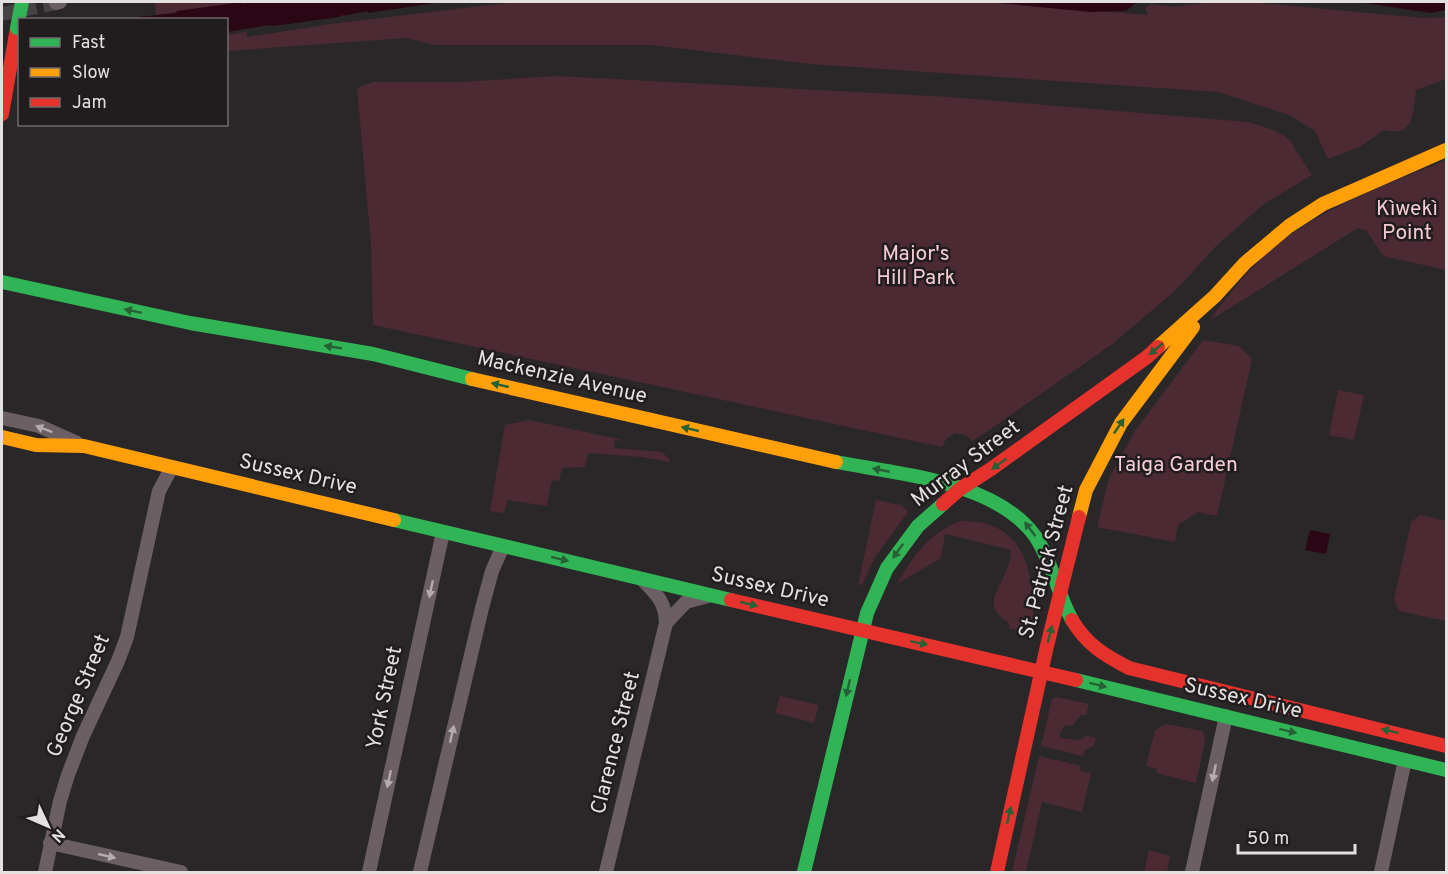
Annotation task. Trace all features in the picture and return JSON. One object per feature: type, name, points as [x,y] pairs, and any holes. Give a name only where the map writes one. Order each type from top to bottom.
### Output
[{"type":"main road","points":[[2,114],[7,50],[22,2]]},
{"type":"main road","points":[[1215,296],[1261,249],[1307,214],[1345,194],[1446,150]]},
{"type":"main road","name":"Mackenzie Avenue","points":[[2,282],[190,323],[354,350],[559,400],[818,458],[927,479],[995,502],[1022,518],[1041,545],[1059,596]]},
{"type":"main road","name":"Murray Street","points":[[804,873],[861,631],[879,585],[897,551],[928,516],[960,489],[991,470],[1134,367],[1215,296]]},
{"type":"main road","name":"St. Patrick Street","points":[[997,873],[1041,672],[1084,497],[1109,442],[1215,296]]},
{"type":"main road","name":"Sussex Drive","points":[[2,437],[36,445],[84,446],[1446,770]]},
{"type":"main road","name":"Sussex Drive","points":[[1059,596],[1084,641],[1112,662],[1446,746]]},
{"type":"street","name":"Sussex Drive","points":[[2,418],[39,426],[84,446]]},
{"type":"street","name":"George Street","points":[[45,873],[50,843],[74,759],[127,637],[159,491],[172,467]]},
{"type":"street","name":"York Street","points":[[369,873],[443,532]]},
{"type":"street","points":[[420,873],[482,608],[492,571],[503,546]]},
{"type":"street","points":[[642,579],[660,598],[666,611],[666,623]]},
{"type":"street","points":[[666,623],[686,602],[710,595]]},
{"type":"street","name":"Clarence Street","points":[[606,873],[666,623]]},
{"type":"street","points":[[1192,873],[1226,716]]},
{"type":"street","points":[[1381,873],[1405,760]]},
{"type":"street","points":[[50,843],[182,873]]},
{"type":"green space","points":[[155,2],[249,2],[156,15]]},
{"type":"green space","points":[[515,2],[988,2],[1148,15],[1145,8],[1152,4],[1173,7],[1210,2],[1251,2],[1422,18],[1446,17],[1446,79],[1416,90],[1413,114],[1407,127],[1402,130],[1384,130],[1360,147],[1328,159],[1315,131],[1289,115],[1218,92],[810,64],[652,45],[435,45],[406,38],[228,51],[228,35],[246,32],[247,37],[331,24]]},
{"type":"green space","name":"Major's Hill Park","points":[[557,76],[950,97],[1248,122],[1275,131],[1287,138],[1312,175],[1264,204],[1216,246],[1176,290],[1111,345],[972,441],[966,435],[955,433],[946,439],[942,447],[373,325],[371,244],[357,88],[373,82],[460,82]]},
{"type":"green space","name":"Kìwekì Point","points":[[1446,160],[1446,270],[1383,256],[1367,231],[1358,228],[1209,321],[1249,271],[1292,234],[1341,205]]},
{"type":"green space","name":"Taiga Garden","points":[[1203,340],[1239,346],[1252,359],[1217,516],[1198,512],[1178,525],[1175,542],[1097,527],[1109,478],[1135,431]]},
{"type":"green space","points":[[1338,390],[1364,395],[1354,440],[1329,435]]},
{"type":"green space","points":[[529,420],[623,440],[614,441],[615,448],[662,452],[670,460],[669,462],[642,457],[588,453],[585,467],[562,468],[559,481],[552,480],[547,506],[507,500],[504,513],[490,511],[505,425]]},
{"type":"green space","points":[[876,500],[901,505],[908,512],[875,557],[863,583],[858,586]]},
{"type":"green space","points":[[1420,515],[1446,521],[1446,621],[1399,611],[1394,600],[1411,522]]},
{"type":"green space","points":[[961,521],[984,523],[1001,530],[1014,541],[1029,573],[1033,631],[1009,629],[1009,623],[1001,617],[994,606],[995,594],[1007,568],[1011,550],[945,534],[941,558],[897,584],[923,546],[940,531]]},
{"type":"green space","points":[[780,696],[819,705],[814,723],[775,713]]},
{"type":"green space","points":[[1056,697],[1089,704],[1086,715],[1081,715],[1073,725],[1064,726],[1059,735],[1061,738],[1079,740],[1087,736],[1096,738],[1094,746],[1085,750],[1083,756],[1041,746],[1052,699]]},
{"type":"green space","points":[[1166,724],[1203,731],[1205,740],[1196,783],[1156,773],[1157,769],[1146,766],[1155,730]]},
{"type":"green space","points":[[1039,756],[1081,766],[1080,771],[1091,773],[1082,812],[1042,802],[1026,872],[1012,872]]},
{"type":"green space","points":[[1149,850],[1170,856],[1167,872],[1144,872]]},
{"type":"shaded area","points":[[242,2],[243,4],[249,2],[436,2],[228,32],[228,18],[128,18],[176,13],[177,11]]},
{"type":"shaded area","points":[[989,2],[1137,2],[1126,11],[1090,12]]},
{"type":"shaded area","points":[[1358,2],[1446,2],[1446,10],[1431,13]]},
{"type":"shaded area","points":[[1310,530],[1330,534],[1326,554],[1305,550]]},
{"type":"tunnel","points":[[2,14],[56,3]]},
{"type":"traffic: fast","points":[[19,18],[22,2]]},
{"type":"traffic: fast","points":[[17,28],[18,23]]},
{"type":"traffic: fast","points":[[2,282],[190,323],[373,354],[472,379]]},
{"type":"traffic: fast","points":[[836,462],[944,483],[996,503],[1018,518],[1035,536],[1046,556],[1072,620]]},
{"type":"traffic: fast","points":[[804,872],[867,613],[887,568],[918,526],[943,504]]},
{"type":"traffic: fast","points":[[394,520],[731,600]]},
{"type":"traffic: fast","points":[[1076,680],[1446,770]]},
{"type":"traffic: slow","points":[[1158,347],[1215,296],[1245,263],[1289,226],[1323,204],[1446,150]]},
{"type":"traffic: slow","points":[[1079,517],[1086,490],[1121,423],[1193,327]]},
{"type":"traffic: slow","points":[[472,379],[836,462]]},
{"type":"traffic: slow","points":[[2,437],[36,445],[84,446],[394,520]]},
{"type":"traffic: jam","points":[[2,114],[17,28]]},
{"type":"traffic: jam","points":[[943,504],[960,489],[991,469],[1158,347]]},
{"type":"traffic: jam","points":[[997,872],[1047,646],[1079,517]]},
{"type":"traffic: jam","points":[[731,600],[1076,680]]},
{"type":"traffic: jam","points":[[1072,620],[1097,648],[1129,668],[1446,746]]}]
